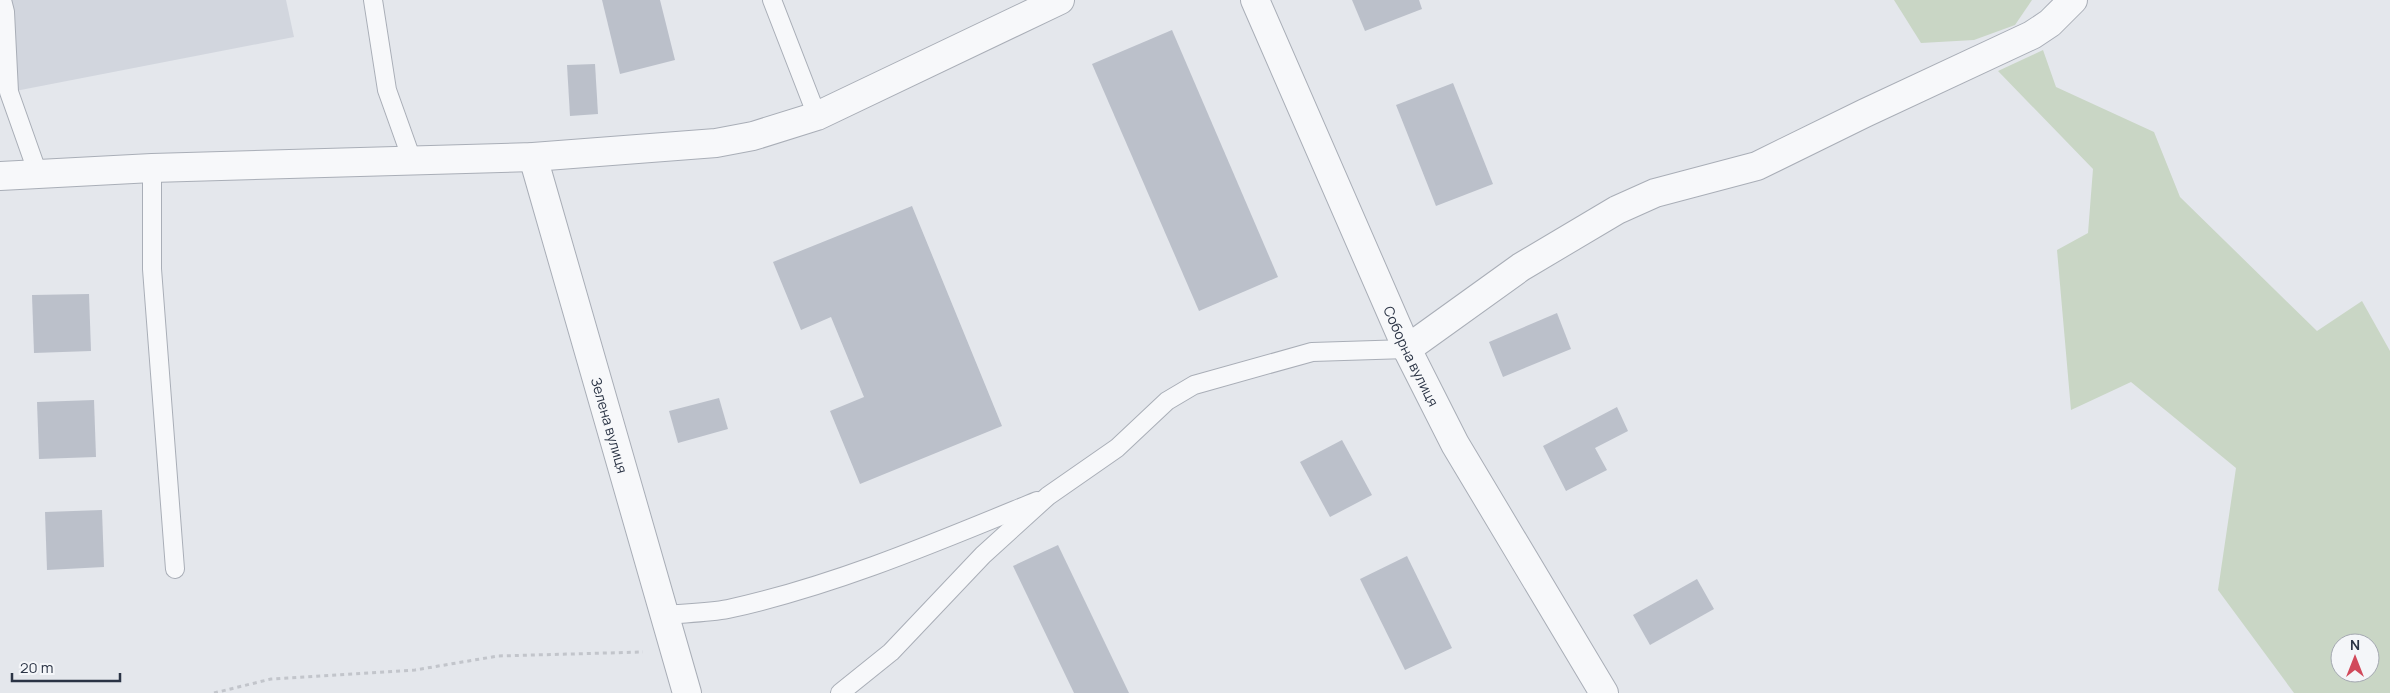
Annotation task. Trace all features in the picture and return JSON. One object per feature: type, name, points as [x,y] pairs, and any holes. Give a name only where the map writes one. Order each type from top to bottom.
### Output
[{"type":"street","points":[[0,176],[152,168],[533,157],[716,143],[753,136],[817,116],[1060,0]]},
{"type":"street","name":"Соборна вулиця","points":[[1256,0],[1407,349],[1456,444],[1604,693]]},
{"type":"street","points":[[1407,349],[1521,267],[1617,210],[1655,193],[1757,166],[2032,36],[2050,23],[2073,0]]},
{"type":"street","name":"Зелена вулиця","points":[[533,157],[687,693]]},
{"type":"lane","points":[[2,0],[5,12],[9,92],[38,174]]},
{"type":"lane","points":[[373,0],[387,90],[412,160]]},
{"type":"lane","points":[[772,0],[817,116]]},
{"type":"lane","points":[[152,168],[152,269],[175,569]]},
{"type":"lane","points":[[840,693],[891,652],[983,555],[1048,496],[1117,448],[1167,401],[1194,384],[1312,352],[1407,349]]},
{"type":"lane","points":[[664,615],[726,609],[798,591],[944,539],[1048,496]]},
{"type":"path","points":[[214,693],[271,679],[414,670],[498,656],[675,652]]},
{"type":"shaded area","points":[[0,0],[286,0],[294,37],[0,94]]},
{"type":"green space","points":[[1894,0],[2032,0],[2015,25],[1974,40],[1921,43]]},
{"type":"green space","points":[[2043,50],[2056,87],[2154,132],[2180,197],[2317,331],[2362,301],[2390,351],[2390,693],[2294,693],[2218,590],[2236,468],[2131,382],[2071,410],[2057,250],[2088,233],[2093,169],[1998,71]]},
{"type":"building","points":[[602,0],[660,0],[675,60],[620,74]]},
{"type":"building","points":[[1352,0],[1419,0],[1422,9],[1365,31]]},
{"type":"building","points":[[1172,30],[1278,277],[1199,311],[1092,64]]},
{"type":"building","points":[[595,64],[598,114],[570,116],[567,65]]},
{"type":"building","points":[[1453,83],[1493,184],[1436,206],[1396,105]]},
{"type":"building","points":[[912,206],[1002,426],[860,484],[830,411],[864,397],[831,317],[801,330],[773,262]]},
{"type":"building","points":[[89,294],[91,351],[34,353],[32,295]]},
{"type":"building","points":[[1557,313],[1571,349],[1503,377],[1489,342]]},
{"type":"building","points":[[719,398],[728,429],[678,443],[669,411]]},
{"type":"building","points":[[94,400],[96,457],[39,459],[37,402]]},
{"type":"building","points":[[1617,407],[1628,431],[1595,448],[1607,470],[1566,491],[1543,446]]},
{"type":"building","points":[[1342,440],[1372,495],[1330,517],[1300,462]]},
{"type":"building","points":[[102,510],[104,567],[47,570],[45,512]]},
{"type":"building","points":[[1058,545],[1129,693],[1074,693],[1013,566]]},
{"type":"building","points":[[1407,556],[1452,648],[1405,670],[1360,579]]},
{"type":"building","points":[[1697,579],[1714,609],[1650,645],[1633,615]]}]
